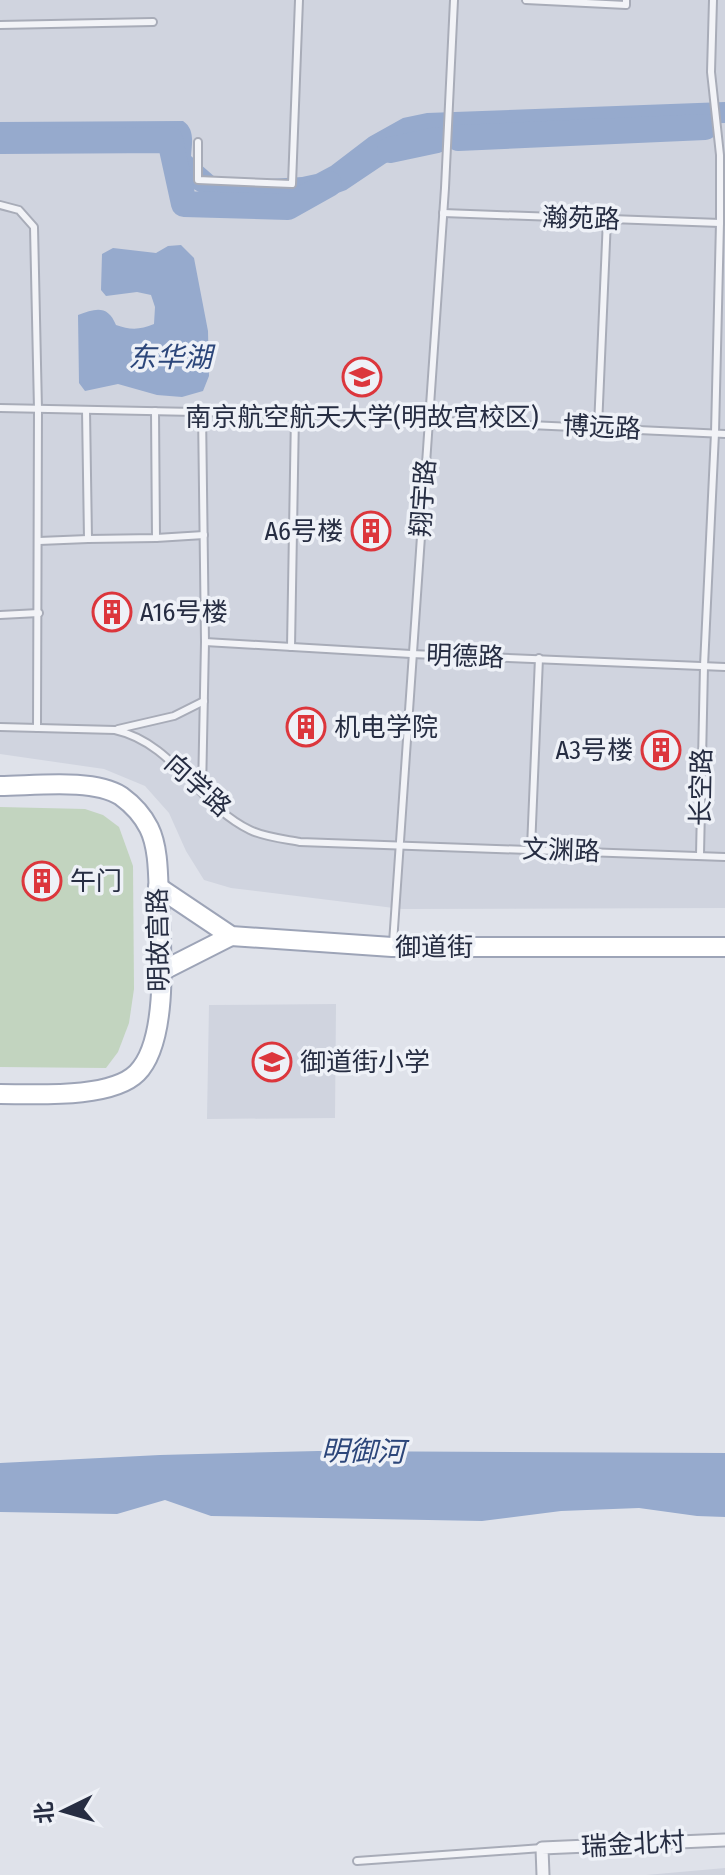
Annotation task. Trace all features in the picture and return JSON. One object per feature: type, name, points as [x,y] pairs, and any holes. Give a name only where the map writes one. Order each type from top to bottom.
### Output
[{"type":"main road","name":"明故宫路","points":[[0,786],[94,787],[121,797],[142,816],[150,830],[158,887],[162,971],[161,996],[149,1056],[137,1073],[111,1088],[0,1094]]},
{"type":"main road","name":"御道街","points":[[158,887],[231,936],[392,947],[725,947]]},
{"type":"main road","points":[[162,971],[231,936]]},
{"type":"street","name":"瑞金北村","points":[[542,1848],[725,1840]]},
{"type":"street","points":[[542,1848],[543,1875]]},
{"type":"lane","points":[[198,142],[198,180],[292,184],[299,0]]},
{"type":"lane","name":"翔宇路","points":[[392,947],[443,213],[454,0]]},
{"type":"lane","points":[[526,0],[626,5],[626,0]]},
{"type":"lane","name":"长空路","points":[[700,855],[720,223],[720,155],[711,72],[713,0]]},
{"type":"lane","points":[[0,25],[153,22]]},
{"type":"lane","points":[[0,205],[19,210],[34,227],[39,541],[37,728]]},
{"type":"lane","name":"瀚苑路","points":[[443,213],[720,223]]},
{"type":"lane","points":[[598,427],[607,219]]},
{"type":"lane","name":"博远路","points":[[0,408],[295,414],[725,434]]},
{"type":"lane","points":[[86,410],[88,539]]},
{"type":"lane","points":[[155,411],[156,538]]},
{"type":"lane","points":[[202,412],[205,642],[202,792]]},
{"type":"lane","points":[[291,647],[295,414]]},
{"type":"lane","points":[[39,541],[204,535]]},
{"type":"lane","points":[[0,615],[39,613]]},
{"type":"lane","name":"明德路","points":[[205,642],[725,667]]},
{"type":"lane","points":[[531,848],[539,658]]},
{"type":"lane","points":[[115,730],[174,716],[204,701]]},
{"type":"lane","name":"向学路","points":[[0,727],[131,733],[157,747],[202,792],[251,831],[300,842],[398,846]]},
{"type":"lane","name":"文渊路","points":[[398,846],[531,848],[725,857]]},
{"type":"lane","points":[[357,1861],[542,1848]]},
{"type":"shaded area","name":"南京航空航天大学(明故宫校区)","points":[[0,0],[725,0],[725,908],[402,909],[231,888],[204,880],[186,851],[169,813],[145,786],[104,769],[0,754]]},
{"type":"shaded area","name":"御道街小学","points":[[336,1004],[335,1118],[207,1119],[209,1005]]},
{"type":"shaded area","points":[[725,1868],[725,1875],[646,1875]]},
{"type":"green space","points":[[0,807],[85,809],[103,815],[119,827],[133,866],[134,989],[129,1023],[118,1052],[106,1068],[0,1067]]},
{"type":"water","points":[[725,102],[725,123],[508,127],[448,134],[407,149],[346,190],[324,198],[272,202],[213,200],[190,187],[168,142],[0,138],[0,122],[183,121],[191,132],[191,156],[216,178],[239,181],[316,174],[369,137],[403,118],[427,113]]},
{"type":"water","name":"东华湖","points":[[181,245],[194,258],[208,331],[209,376],[203,391],[182,397],[157,395],[118,384],[85,391],[79,383],[78,315],[101,310],[121,327],[140,328],[154,324],[155,307],[151,295],[137,292],[106,296],[101,290],[102,254],[113,248],[156,253],[168,246]]},
{"type":"water","points":[[318,1451],[725,1453],[725,1517],[639,1508],[561,1511],[482,1521],[211,1516],[165,1500],[117,1514],[0,1512],[0,1463]]},
{"type":"waterway","points":[[458,138],[705,127]]},
{"type":"waterway","points":[[0,141],[170,140],[184,204],[288,207],[329,184]]},
{"type":"waterway","points":[[390,150],[437,140]]},
{"type":"place","name":"南京航空航天大学(明故宫校区)","points":[[362,377]]},
{"type":"place","name":"A6号楼","points":[[371,531]]},
{"type":"place","name":"A16号楼","points":[[112,612]]},
{"type":"place","name":"机电学院","points":[[306,727]]},
{"type":"place","name":"A3号楼","points":[[661,750]]},
{"type":"place","name":"午门","points":[[42,881]]},
{"type":"place","name":"御道街小学","points":[[272,1062]]},
{"type":"water label","name":"明御河","points":[[363,1451]]}]
